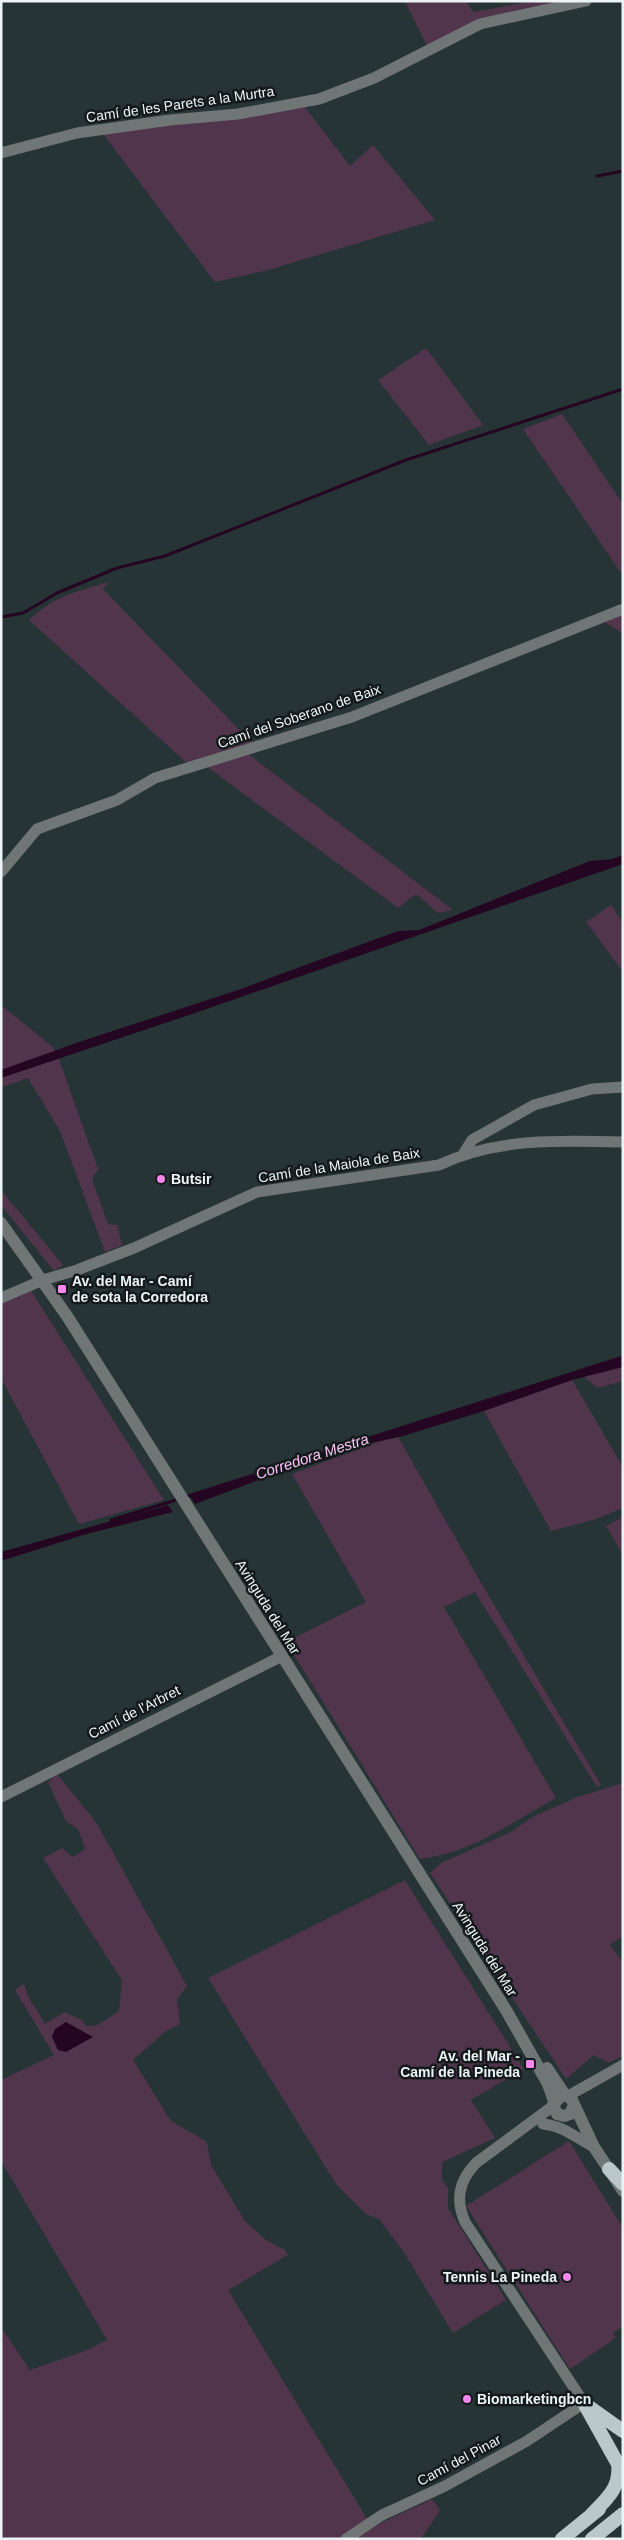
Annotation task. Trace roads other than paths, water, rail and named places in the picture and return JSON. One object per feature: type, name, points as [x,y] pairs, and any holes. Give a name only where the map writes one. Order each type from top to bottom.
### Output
[{"type":"highway","points":[[609,2169],[623,2184]]},
{"type":"highway","points":[[584,2403],[623,2431]]},
{"type":"highway","points":[[584,2403],[618,2464],[619,2471],[613,2492],[592,2514]]},
{"type":"highway","points":[[562,2539],[623,2489]]},
{"type":"highway","points":[[592,2539],[623,2514]]},
{"type":"street","name":"Camí de les Parets a la Murtra","points":[[1,153],[77,133],[170,120],[238,114],[319,99],[374,78],[480,24],[586,1]]},
{"type":"street","name":"Camí del Soberano de Baix","points":[[1,872],[37,829],[117,800],[155,778],[352,717],[623,609]]},
{"type":"street","points":[[464,1153],[472,1140],[534,1105],[592,1089],[623,1087]]},
{"type":"street","name":"Camí de la Maiola de Baix","points":[[1,1298],[43,1280],[77,1270],[134,1248],[257,1192],[439,1164],[464,1153],[550,1140],[623,1142]]},
{"type":"street","name":"Avinguda del Mar","points":[[1,1223],[43,1280],[506,2010],[563,2105],[623,2191]]},
{"type":"street","name":"Camí de l'Arbret","points":[[1,1797],[282,1656]]},
{"type":"street","points":[[584,2403],[464,2222],[458,2198],[461,2185],[467,2173],[488,2153],[623,2065]]},
{"type":"street","points":[[518,2134],[543,2124],[563,2105]]},
{"type":"street","points":[[543,2124],[556,2126],[571,2132],[594,2147]]},
{"type":"street","name":"Camí del Pinar","points":[[346,2539],[382,2515],[445,2486],[527,2441],[584,2403]]},
{"type":"waterway","points":[[597,176],[623,171]]},
{"type":"waterway","points":[[1,617],[23,613],[57,593],[117,568],[165,556],[406,460],[623,389]]},
{"type":"waterway","name":"Corredora Mestra","points":[[185,1497],[623,1357]]},
{"type":"waterway","name":"Corredora Mestra","points":[[111,1520],[179,1499]]},
{"type":"place","name":"Butsir","points":[[161,1179]]},
{"type":"place","name":"Av. del Mar - Camí de sota la Corredora","points":[[62,1289]]},
{"type":"place","name":"Av. del Mar - Camí de la Pineda","points":[[530,2064]]},
{"type":"place","name":"Tennis La Pineda","points":[[567,2277]]},
{"type":"place","name":"Biomarketingbcn","points":[[467,2399]]}]
